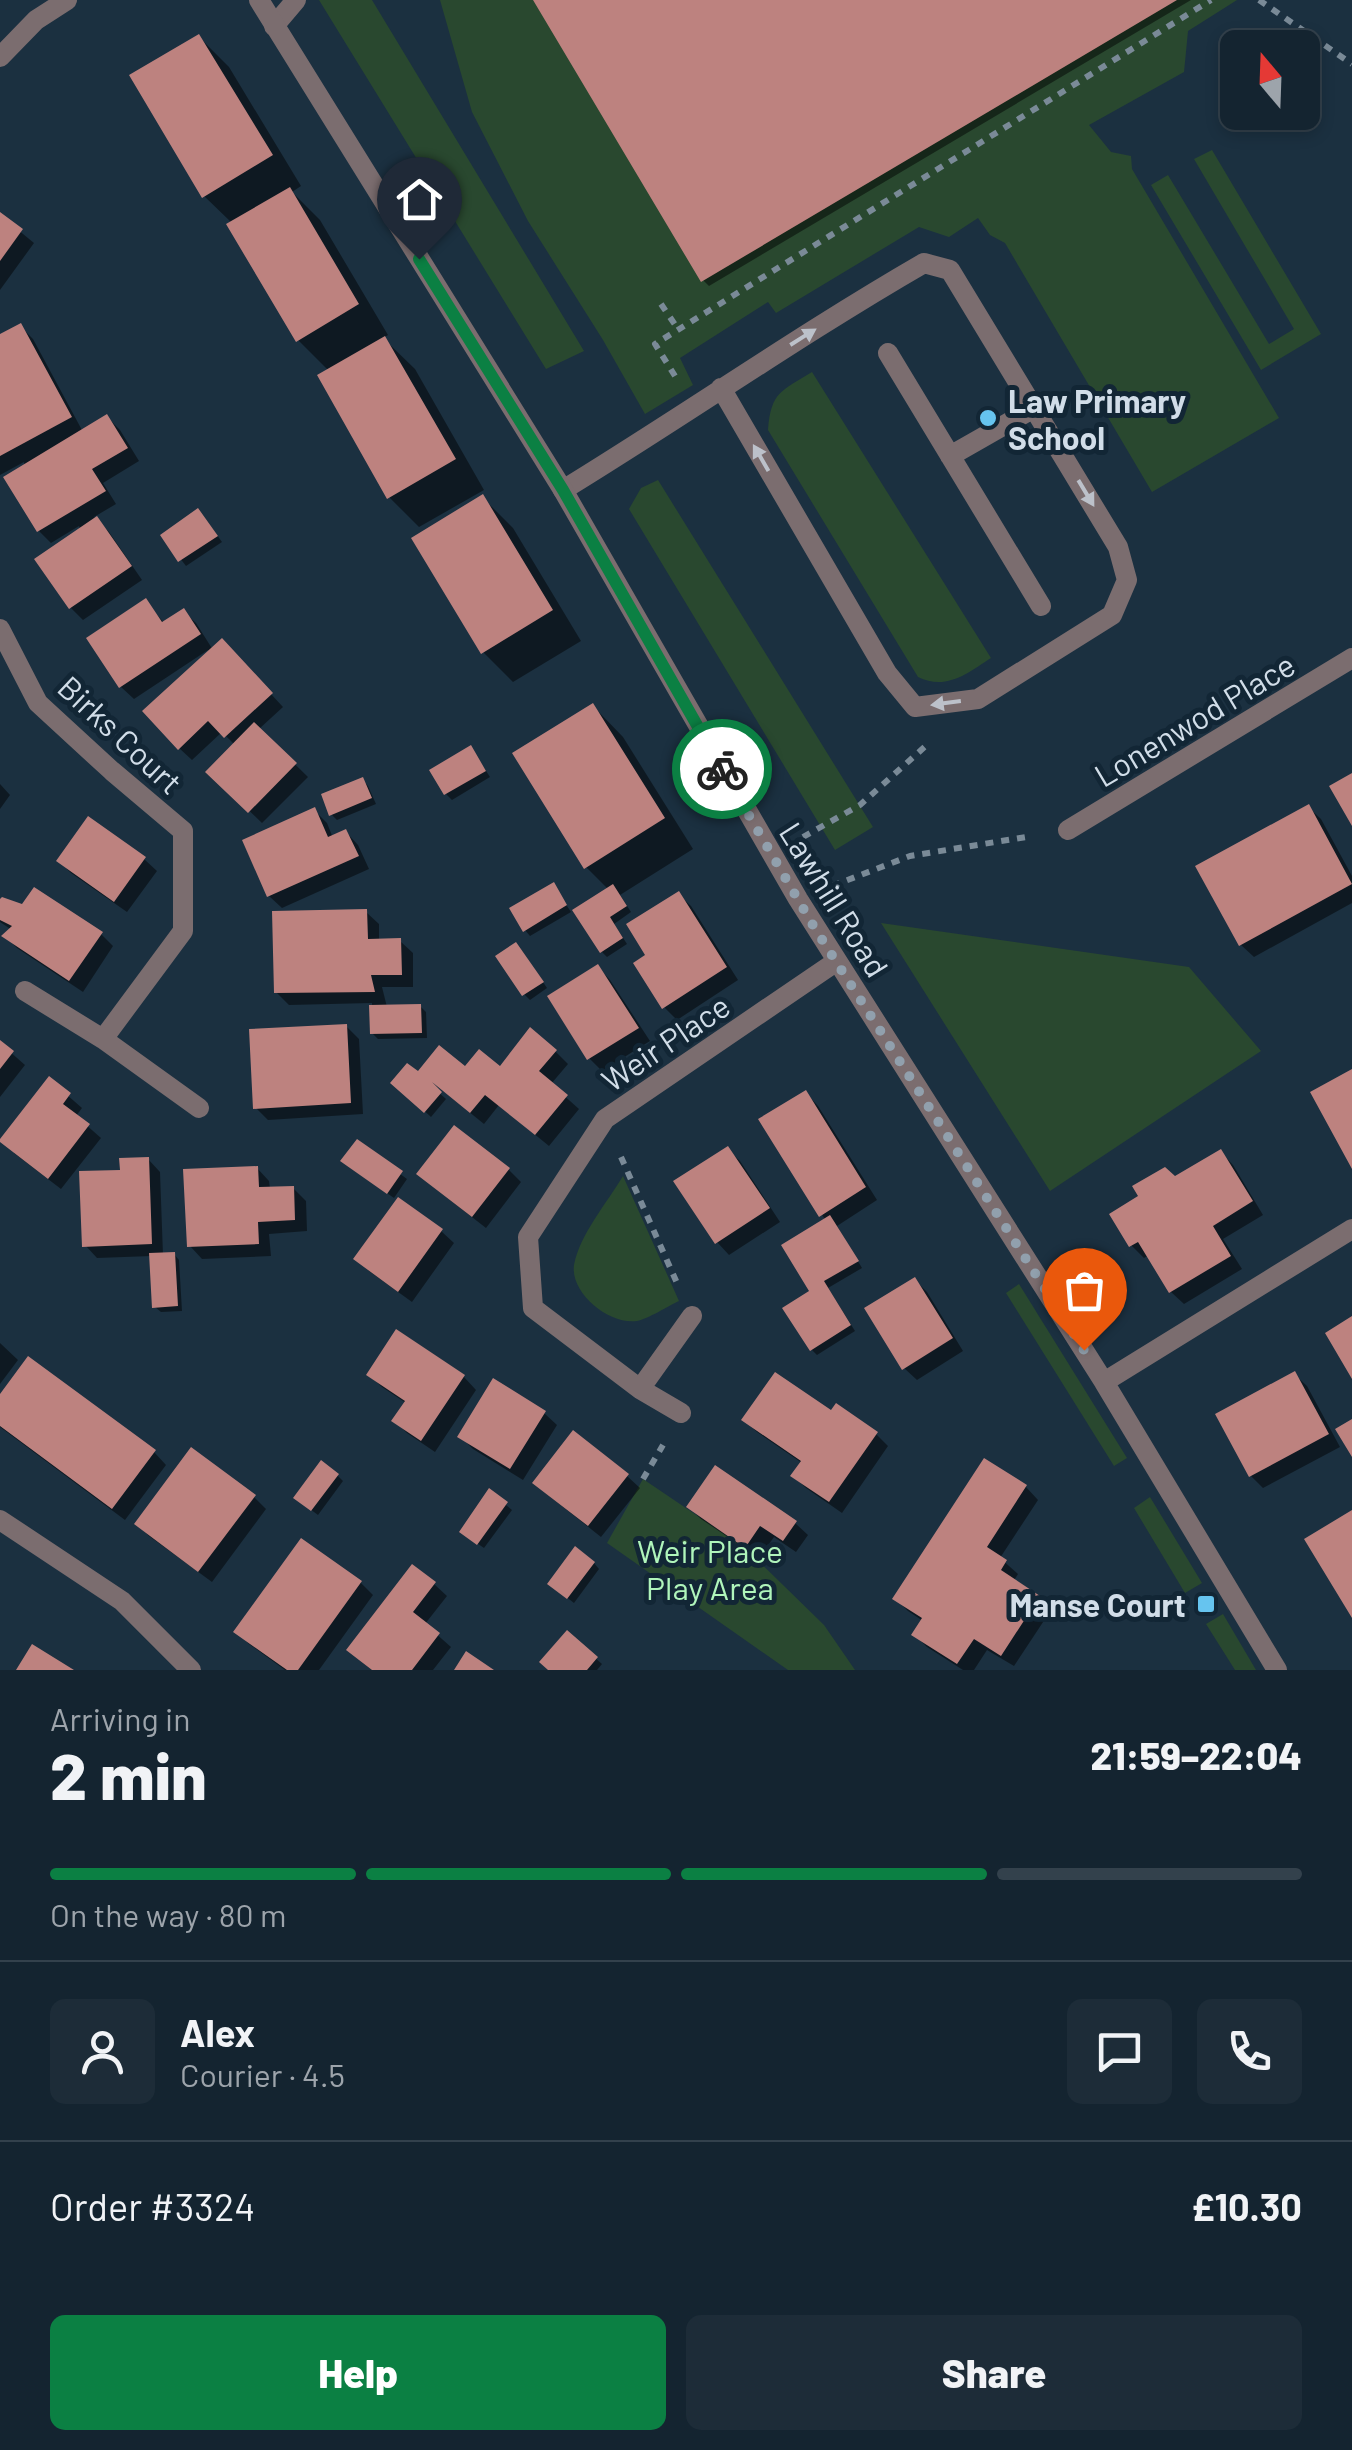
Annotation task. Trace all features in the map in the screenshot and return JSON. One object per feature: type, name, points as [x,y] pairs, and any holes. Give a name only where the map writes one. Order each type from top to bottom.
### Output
[{"type":"street","points":[[0,57],[36,20],[68,0]]},
{"type":"street","name":"Lawhill Road","points":[[259,0],[563,490],[798,899],[1104,1382],[1277,1670]]},
{"type":"street","points":[[274,26],[296,0]]},
{"type":"street","points":[[563,490],[721,388],[924,263],[950,270],[1118,547],[1127,580],[1112,615],[978,699],[915,708],[887,673],[721,388]]},
{"type":"street","points":[[888,353],[1041,606]]},
{"type":"street","points":[[950,456],[1034,408]]},
{"type":"street","name":"Birks Court","points":[[0,629],[38,703],[183,832],[183,931],[103,1039]]},
{"type":"street","name":"Lonenwod Place","points":[[1068,830],[1352,658]]},
{"type":"street","name":"Weir Place","points":[[681,1413],[640,1389],[533,1308],[528,1237],[605,1120],[837,961]]},
{"type":"street","points":[[25,991],[103,1039],[199,1108]]},
{"type":"street","points":[[1104,1382],[1352,1228]]},
{"type":"street","points":[[640,1389],[692,1316]]},
{"type":"street","points":[[3,1528],[122,1601],[191,1670]]},
{"type":"path","points":[[678,381],[654,344],[1212,0]]},
{"type":"path","points":[[1260,0],[1352,64]]},
{"type":"path","points":[[661,304],[678,329]]},
{"type":"path","points":[[771,854],[860,805],[978,699]]},
{"type":"path","points":[[798,899],[910,856],[1068,830]]},
{"type":"path","points":[[605,1120],[692,1316]]},
{"type":"green space","points":[[319,0],[372,0],[584,351],[546,369]]},
{"type":"green space","points":[[440,0],[1237,0],[1188,31],[1184,72],[1089,125],[1111,152],[1131,156],[1132,169],[1279,418],[1152,492],[1005,243],[990,235],[978,218],[949,237],[919,227],[776,313],[768,302],[680,358],[693,385],[645,414],[528,221],[472,112]]},
{"type":"green space","points":[[1212,150],[1321,334],[1261,370],[1151,185],[1168,175],[1269,344],[1294,329],[1194,159]]},
{"type":"green space","points":[[812,372],[991,658],[965,674],[938,682],[918,677],[768,430],[775,400]]},
{"type":"green space","points":[[658,480],[873,827],[835,850],[629,509],[641,488]]},
{"type":"green space","points":[[881,923],[1189,967],[1261,1051],[1050,1191]]},
{"type":"green space","points":[[623,1176],[679,1301],[637,1321],[615,1318],[594,1305],[574,1276],[582,1242]]},
{"type":"green space","points":[[1019,1284],[1127,1458],[1114,1466],[1006,1293]]},
{"type":"green space","name":"Weir Place Play Area","points":[[643,1479],[745,1548],[824,1625],[855,1670],[788,1670],[607,1543]]},
{"type":"green space","points":[[1150,1497],[1202,1583],[1185,1593],[1134,1508]]},
{"type":"green space","points":[[1223,1614],[1256,1670],[1235,1670],[1206,1624]]},
{"type":"building","points":[[533,0],[1177,0],[701,282]]},
{"type":"building","points":[[199,34],[273,155],[202,198],[129,75]]},
{"type":"building","points":[[290,187],[359,304],[296,342],[226,224]]},
{"type":"building","points":[[0,212],[23,229],[0,261]]},
{"type":"building","points":[[21,323],[72,417],[0,456],[0,334]]},
{"type":"building","points":[[385,336],[456,459],[387,499],[317,375]]},
{"type":"building","points":[[107,414],[128,448],[92,469],[106,491],[37,532],[3,477]]},
{"type":"building","points":[[483,494],[553,610],[481,654],[411,538]]},
{"type":"building","points":[[198,508],[218,536],[178,562],[160,535]]},
{"type":"building","points":[[97,516],[132,566],[69,609],[34,559]]},
{"type":"building","points":[[146,598],[162,622],[184,608],[201,634],[119,688],[86,638]]},
{"type":"building","points":[[222,638],[273,693],[224,738],[208,721],[178,750],[142,711]]},
{"type":"building","points":[[593,703],[665,818],[584,869],[512,753]]},
{"type":"building","points":[[254,722],[297,763],[248,813],[205,772]]},
{"type":"building","points":[[471,745],[486,771],[444,795],[429,770]]},
{"type":"building","points":[[1352,773],[1352,826],[1329,786]]},
{"type":"building","points":[[363,777],[372,798],[329,816],[321,794]]},
{"type":"building","points":[[1309,804],[1352,884],[1239,946],[1195,866]]},
{"type":"building","points":[[315,807],[328,837],[346,829],[359,856],[267,897],[242,840]]},
{"type":"building","points":[[88,816],[146,857],[114,902],[56,861]]},
{"type":"building","points":[[554,882],[567,905],[523,932],[509,908]]},
{"type":"building","points":[[613,884],[627,906],[610,917],[623,938],[600,953],[572,910]]},
{"type":"building","points":[[34,887],[103,932],[69,981],[1,936],[12,926],[0,920],[0,899],[22,904]]},
{"type":"building","points":[[679,891],[727,967],[662,1009],[633,963],[645,955],[626,924]]},
{"type":"building","points":[[367,909],[368,939],[401,938],[402,975],[371,975],[375,992],[274,993],[272,911]]},
{"type":"building","points":[[516,942],[544,982],[522,996],[495,956]]},
{"type":"building","points":[[598,964],[639,1028],[587,1060],[547,996]]},
{"type":"building","points":[[421,1004],[422,1033],[370,1034],[369,1005]]},
{"type":"building","points":[[347,1024],[351,1103],[253,1109],[249,1029]]},
{"type":"building","points":[[530,1027],[557,1050],[539,1071],[568,1095],[535,1135],[485,1095],[470,1113],[432,1082],[442,1092],[424,1113],[390,1083],[407,1063],[418,1071],[439,1045],[465,1066],[479,1049],[500,1066]]},
{"type":"building","points":[[0,1040],[14,1051],[0,1069]]},
{"type":"building","points":[[1352,1069],[1352,1169],[1310,1092]]},
{"type":"building","points":[[49,1076],[71,1093],[63,1104],[90,1124],[48,1179],[0,1139]]},
{"type":"building","points":[[806,1090],[866,1187],[819,1217],[758,1119]]},
{"type":"building","points":[[454,1125],[510,1168],[472,1217],[416,1174]]},
{"type":"building","points":[[357,1139],[403,1171],[387,1194],[340,1161]]},
{"type":"building","points":[[728,1146],[770,1208],[715,1244],[673,1181]]},
{"type":"building","points":[[1221,1149],[1253,1201],[1213,1226],[1231,1256],[1169,1293],[1138,1242],[1129,1247],[1109,1214],[1138,1196],[1132,1186],[1165,1167],[1175,1176]]},
{"type":"building","points":[[149,1157],[152,1244],[82,1247],[79,1171],[120,1170],[119,1158]]},
{"type":"building","points":[[258,1166],[259,1187],[294,1186],[295,1220],[258,1222],[259,1244],[187,1247],[183,1169]]},
{"type":"building","points":[[398,1197],[443,1229],[398,1292],[353,1259]]},
{"type":"building","points":[[830,1215],[859,1261],[824,1281],[851,1325],[810,1351],[782,1308],[809,1291],[781,1245]]},
{"type":"building","points":[[175,1252],[178,1306],[152,1308],[149,1253]]},
{"type":"building","points":[[915,1277],[953,1338],[902,1370],[864,1308]]},
{"type":"building","points":[[1352,1316],[1352,1379],[1325,1333]]},
{"type":"building","points":[[396,1329],[465,1375],[421,1441],[391,1421],[405,1401],[366,1375]]},
{"type":"building","points":[[28,1356],[156,1450],[112,1509],[0,1426],[0,1394]]},
{"type":"building","points":[[1295,1371],[1329,1434],[1249,1477],[1215,1414]]},
{"type":"building","points":[[775,1372],[831,1410],[836,1403],[878,1432],[829,1502],[790,1476],[801,1461],[741,1420]]},
{"type":"building","points":[[493,1378],[546,1411],[510,1469],[457,1437]]},
{"type":"building","points":[[1352,1419],[1352,1457],[1335,1429]]},
{"type":"building","points":[[573,1430],[629,1474],[588,1526],[532,1483]]},
{"type":"building","points":[[191,1447],[256,1495],[198,1572],[134,1524]]},
{"type":"building","points":[[984,1458],[1027,1485],[987,1547],[1007,1560],[1001,1570],[1040,1596],[1001,1656],[974,1639],[957,1664],[911,1635],[922,1618],[892,1599]]},
{"type":"building","points":[[321,1460],[339,1474],[311,1511],[293,1498]]},
{"type":"building","points":[[715,1465],[797,1521],[783,1541],[760,1526],[745,1548],[686,1507]]},
{"type":"building","points":[[489,1488],[508,1502],[477,1545],[459,1532]]},
{"type":"building","points":[[1352,1510],[1352,1618],[1304,1539]]},
{"type":"building","points":[[301,1538],[362,1581],[298,1670],[287,1670],[233,1632]]},
{"type":"building","points":[[575,1546],[595,1562],[567,1599],[547,1584]]},
{"type":"building","points":[[412,1564],[436,1582],[413,1612],[440,1633],[412,1670],[372,1670],[346,1650]]},
{"type":"building","points":[[567,1630],[598,1657],[587,1670],[548,1670],[539,1662]]},
{"type":"building","points":[[32,1644],[74,1670],[16,1670]]},
{"type":"building","points":[[466,1651],[494,1670],[454,1670]]},
{"type":"way so far","points":[[722,769],[814,927],[1084,1350]]},
{"type":"place","name":"Law Primary School","points":[[988,418]]},
{"type":"place","name":"Manse Court","points":[[1206,1604]]},
{"type":"route","points":[[419,259],[563,490],[722,769]]}]
